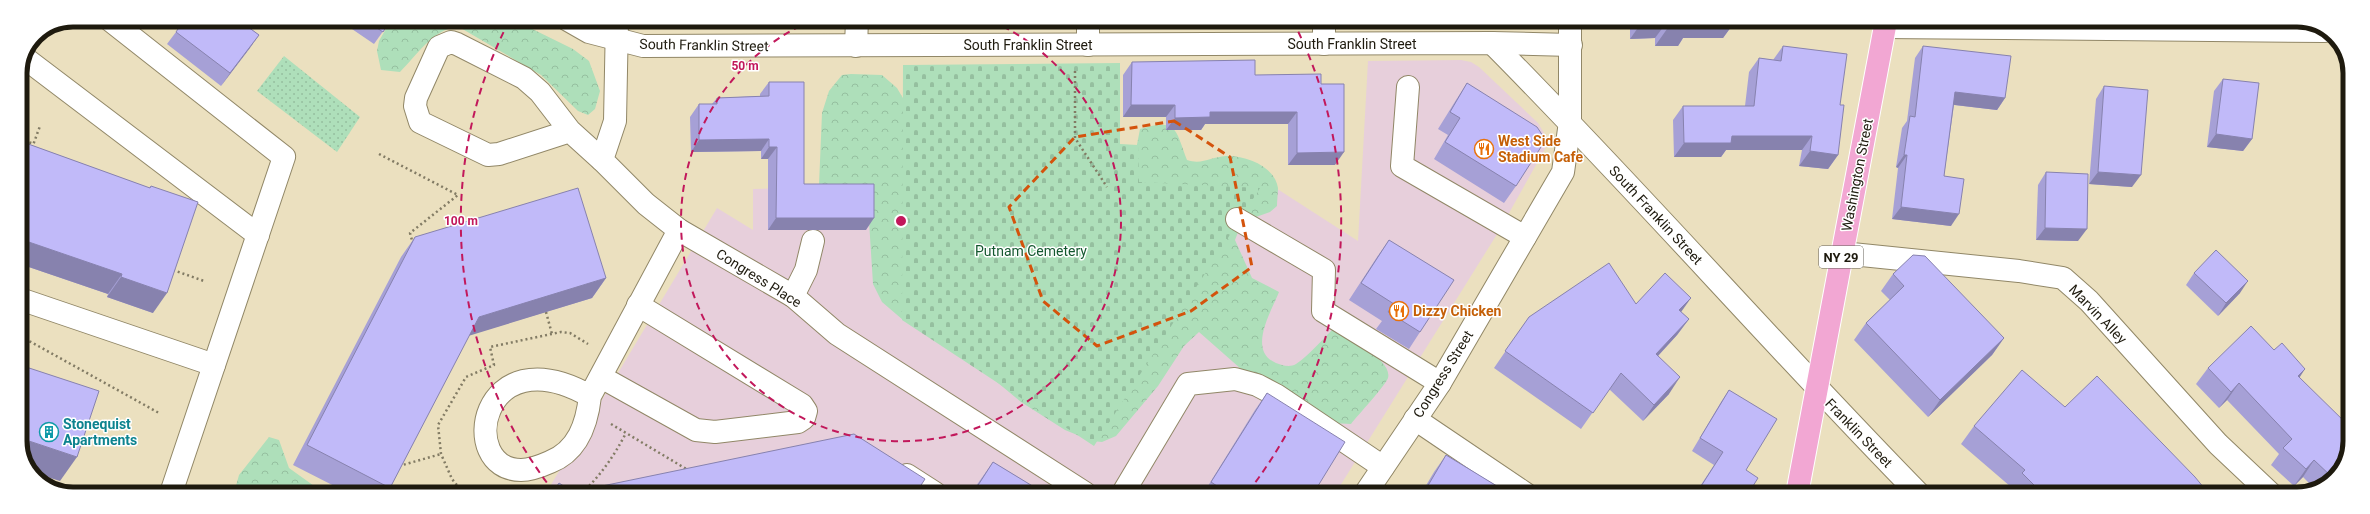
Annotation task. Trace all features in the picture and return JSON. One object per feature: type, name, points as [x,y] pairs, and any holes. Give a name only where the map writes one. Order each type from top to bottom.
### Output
[{"type":"highway","name":"Washington Street","points":[[1798,487],[1884,27]]},
{"type":"street","points":[[119,27],[284,157],[173,487]]},
{"type":"street","name":"South Franklin Street","points":[[580,27],[589,32],[617,30],[643,46],[1492,43],[1571,45]]},
{"type":"street","points":[[856,46],[857,27]]},
{"type":"street","points":[[1088,27],[1088,45]]},
{"type":"street","points":[[1324,27],[1324,44]]},
{"type":"street","name":"Congress Street","points":[[1370,487],[1440,383],[1563,172],[1570,122],[1570,27]]},
{"type":"street","points":[[2074,27],[2314,31]]},
{"type":"street","points":[[602,160],[615,121],[617,30]]},
{"type":"street","name":"Congress Place","points":[[570,131],[498,154],[488,155],[420,122],[415,106],[416,98],[436,52],[445,43],[451,42],[524,78],[540,92],[570,131],[602,160],[646,204],[679,230],[793,296],[837,334],[1075,487]]},
{"type":"street","name":"South Franklin Street","points":[[1492,43],[1570,122],[1816,389]]},
{"type":"street","points":[[29,61],[258,235]]},
{"type":"street","points":[[1408,87],[1402,166],[1525,237]]},
{"type":"street","points":[[1237,219],[1324,270],[1323,311],[1440,383]]},
{"type":"street","points":[[590,396],[557,381],[536,379],[516,383],[500,392],[491,406],[485,437],[489,451],[501,464],[520,470],[540,466],[558,459],[571,448],[581,434],[588,420],[590,396],[679,230]]},
{"type":"street","points":[[793,296],[806,270],[813,241]]},
{"type":"street","name":"Marvin Alley","points":[[1842,253],[2019,271],[2063,278],[2088,301],[2218,444],[2264,487]]},
{"type":"street","points":[[27,301],[214,365]]},
{"type":"street","points":[[601,377],[688,426],[701,431],[715,432],[798,422],[804,418],[806,411],[802,405],[638,304]]},
{"type":"street","points":[[1127,487],[1188,384],[1218,379],[1235,379],[1263,389],[1383,467]]},
{"type":"street","name":"Franklin Street","points":[[1816,389],[1912,487]]},
{"type":"street","points":[[1416,419],[1516,487]]},
{"type":"street","points":[[907,475],[926,487]]},
{"type":"path","points":[[1075,71],[1075,138],[1107,187]]},
{"type":"path","points":[[32,150],[40,126]]},
{"type":"path","points":[[27,142],[34,144]]},
{"type":"path","points":[[379,154],[458,195],[410,233],[414,246]]},
{"type":"path","points":[[170,269],[204,281]]},
{"type":"path","points":[[546,312],[552,334]]},
{"type":"path","points":[[458,487],[452,479],[441,454],[438,425],[466,376],[494,365],[490,347],[552,334],[570,333],[592,346]]},
{"type":"path","points":[[27,340],[159,413]]},
{"type":"path","points":[[588,487],[599,476],[613,457],[626,432]]},
{"type":"path","points":[[397,467],[441,454]]},
{"type":"highlighted area","points":[[1174,121],[1230,157],[1252,267],[1191,311],[1097,346],[1043,301],[1009,207],[1075,137]]},
{"type":"shaded area","points":[[1461,60],[1471,62],[1479,67],[1538,123],[1547,138],[1546,147],[1499,231],[1339,487],[550,487],[717,208],[753,230],[753,189],[903,185],[1265,181],[1358,241],[1368,61]]},
{"type":"green space","points":[[387,27],[459,27],[450,28],[434,37],[400,72],[381,70],[377,51],[379,41]]},
{"type":"green space","points":[[459,27],[528,27],[573,49],[589,61],[600,91],[595,109],[588,115],[578,111],[541,75]]},
{"type":"green space","points":[[284,56],[360,117],[337,152],[257,91]]},
{"type":"green space","name":"Putnam Cemetery","points":[[1120,63],[1120,144],[1138,145],[1139,182],[1260,188],[1094,446],[902,320],[903,65]]},
{"type":"green space","name":"Putnam Cemetery","points":[[842,75],[882,75],[897,88],[913,115],[1136,182],[1134,160],[1140,129],[1152,126],[1161,125],[1173,128],[1177,133],[1187,160],[1197,162],[1226,156],[1234,156],[1242,157],[1258,163],[1276,180],[1278,188],[1277,206],[1270,212],[1242,222],[1235,240],[1252,278],[1279,292],[1264,330],[1262,341],[1263,350],[1267,357],[1281,365],[1288,366],[1296,364],[1315,348],[1332,330],[1368,350],[1376,357],[1388,371],[1388,378],[1386,382],[1351,424],[1331,423],[1275,399],[1199,332],[1184,346],[1158,386],[1116,436],[1102,442],[1092,441],[1065,430],[1021,402],[974,363],[903,320],[882,302],[873,284],[869,221],[819,185],[822,113],[829,91]]},
{"type":"green space","points":[[269,437],[279,440],[289,468],[316,487],[236,487],[239,475]]},
{"type":"building","points":[[179,27],[248,27],[259,35],[230,73],[176,32]]},
{"type":"building","points":[[376,27],[386,27],[383,32]]},
{"type":"building","points":[[1667,27],[1690,27],[1690,29],[1667,29]]},
{"type":"building","points":[[1783,46],[1847,54],[1840,105],[1844,105],[1838,155],[1810,151],[1812,136],[1732,136],[1731,143],[1684,143],[1683,106],[1754,106],[1759,58],[1781,61]]},
{"type":"building","points":[[1923,46],[2011,56],[2005,98],[1955,92],[1944,176],[1964,179],[1959,214],[1901,207],[1907,155],[1904,155],[1910,116],[1915,117]]},
{"type":"building","points":[[1255,60],[1255,75],[1321,74],[1321,84],[1344,84],[1344,152],[1297,153],[1297,112],[1210,112],[1210,117],[1175,118],[1175,105],[1131,105],[1132,62]]},
{"type":"building","points":[[2223,79],[2259,83],[2252,139],[2216,134]]},
{"type":"building","points":[[769,82],[804,82],[804,184],[874,184],[874,218],[776,218],[777,147],[769,147],[769,139],[699,140],[699,104],[717,104],[717,98],[769,96]]},
{"type":"building","name":"West Side Stadium Cafe","points":[[1467,83],[1537,127],[1543,136],[1541,147],[1516,186],[1445,142],[1460,118],[1450,112]]},
{"type":"building","points":[[2104,86],[2148,90],[2141,175],[2098,172]]},
{"type":"building","points":[[27,144],[150,188],[151,186],[198,202],[167,293],[121,277],[122,274],[27,241]]},
{"type":"building","points":[[2046,172],[2088,174],[2087,229],[2045,228]]},
{"type":"building","points":[[578,188],[606,278],[479,317],[391,487],[388,487],[307,445],[415,237]]},
{"type":"building","points":[[1389,240],[1454,280],[1420,332],[1388,312],[1394,304],[1361,283]]},
{"type":"building","points":[[2216,250],[2248,281],[2226,303],[2194,273]]},
{"type":"building","points":[[1913,255],[1925,256],[2004,338],[1940,400],[1866,323],[1904,286],[1893,274]]},
{"type":"building","points":[[1609,263],[1636,304],[1665,273],[1691,298],[1679,310],[1689,319],[1656,354],[1680,377],[1654,405],[1621,373],[1593,413],[1505,351],[1529,317]]},
{"type":"building","points":[[2251,326],[2274,350],[2282,343],[2305,369],[2298,376],[2343,420],[2342,450],[2337,464],[2329,474],[2314,460],[2306,469],[2283,448],[2292,439],[2239,383],[2231,392],[2208,368]]},
{"type":"building","points":[[27,367],[99,391],[77,457],[27,440]]},
{"type":"building","points":[[2022,370],[2065,407],[2097,376],[2203,487],[2036,487],[2022,473],[2025,470],[1974,426]]},
{"type":"building","points":[[1729,390],[1777,419],[1746,470],[1758,478],[1752,487],[1700,487],[1723,452],[1700,438]]},
{"type":"building","points":[[1267,393],[1345,442],[1317,487],[1218,487],[1211,482]]},
{"type":"building","points":[[854,434],[925,479],[920,487],[597,487]]},
{"type":"building","points":[[1446,455],[1499,487],[1427,487]]},
{"type":"building","points":[[993,462],[1034,487],[977,487]]},
{"type":"building","points":[[559,483],[565,487],[556,487]]},
{"type":"place","name":"West Side Stadium Cafe","points":[[1484,149]]},
{"type":"place","name":"Dizzy Chicken","points":[[1399,311]]},
{"type":"place","name":"Stonequist Apartments","points":[[49,432]]}]
